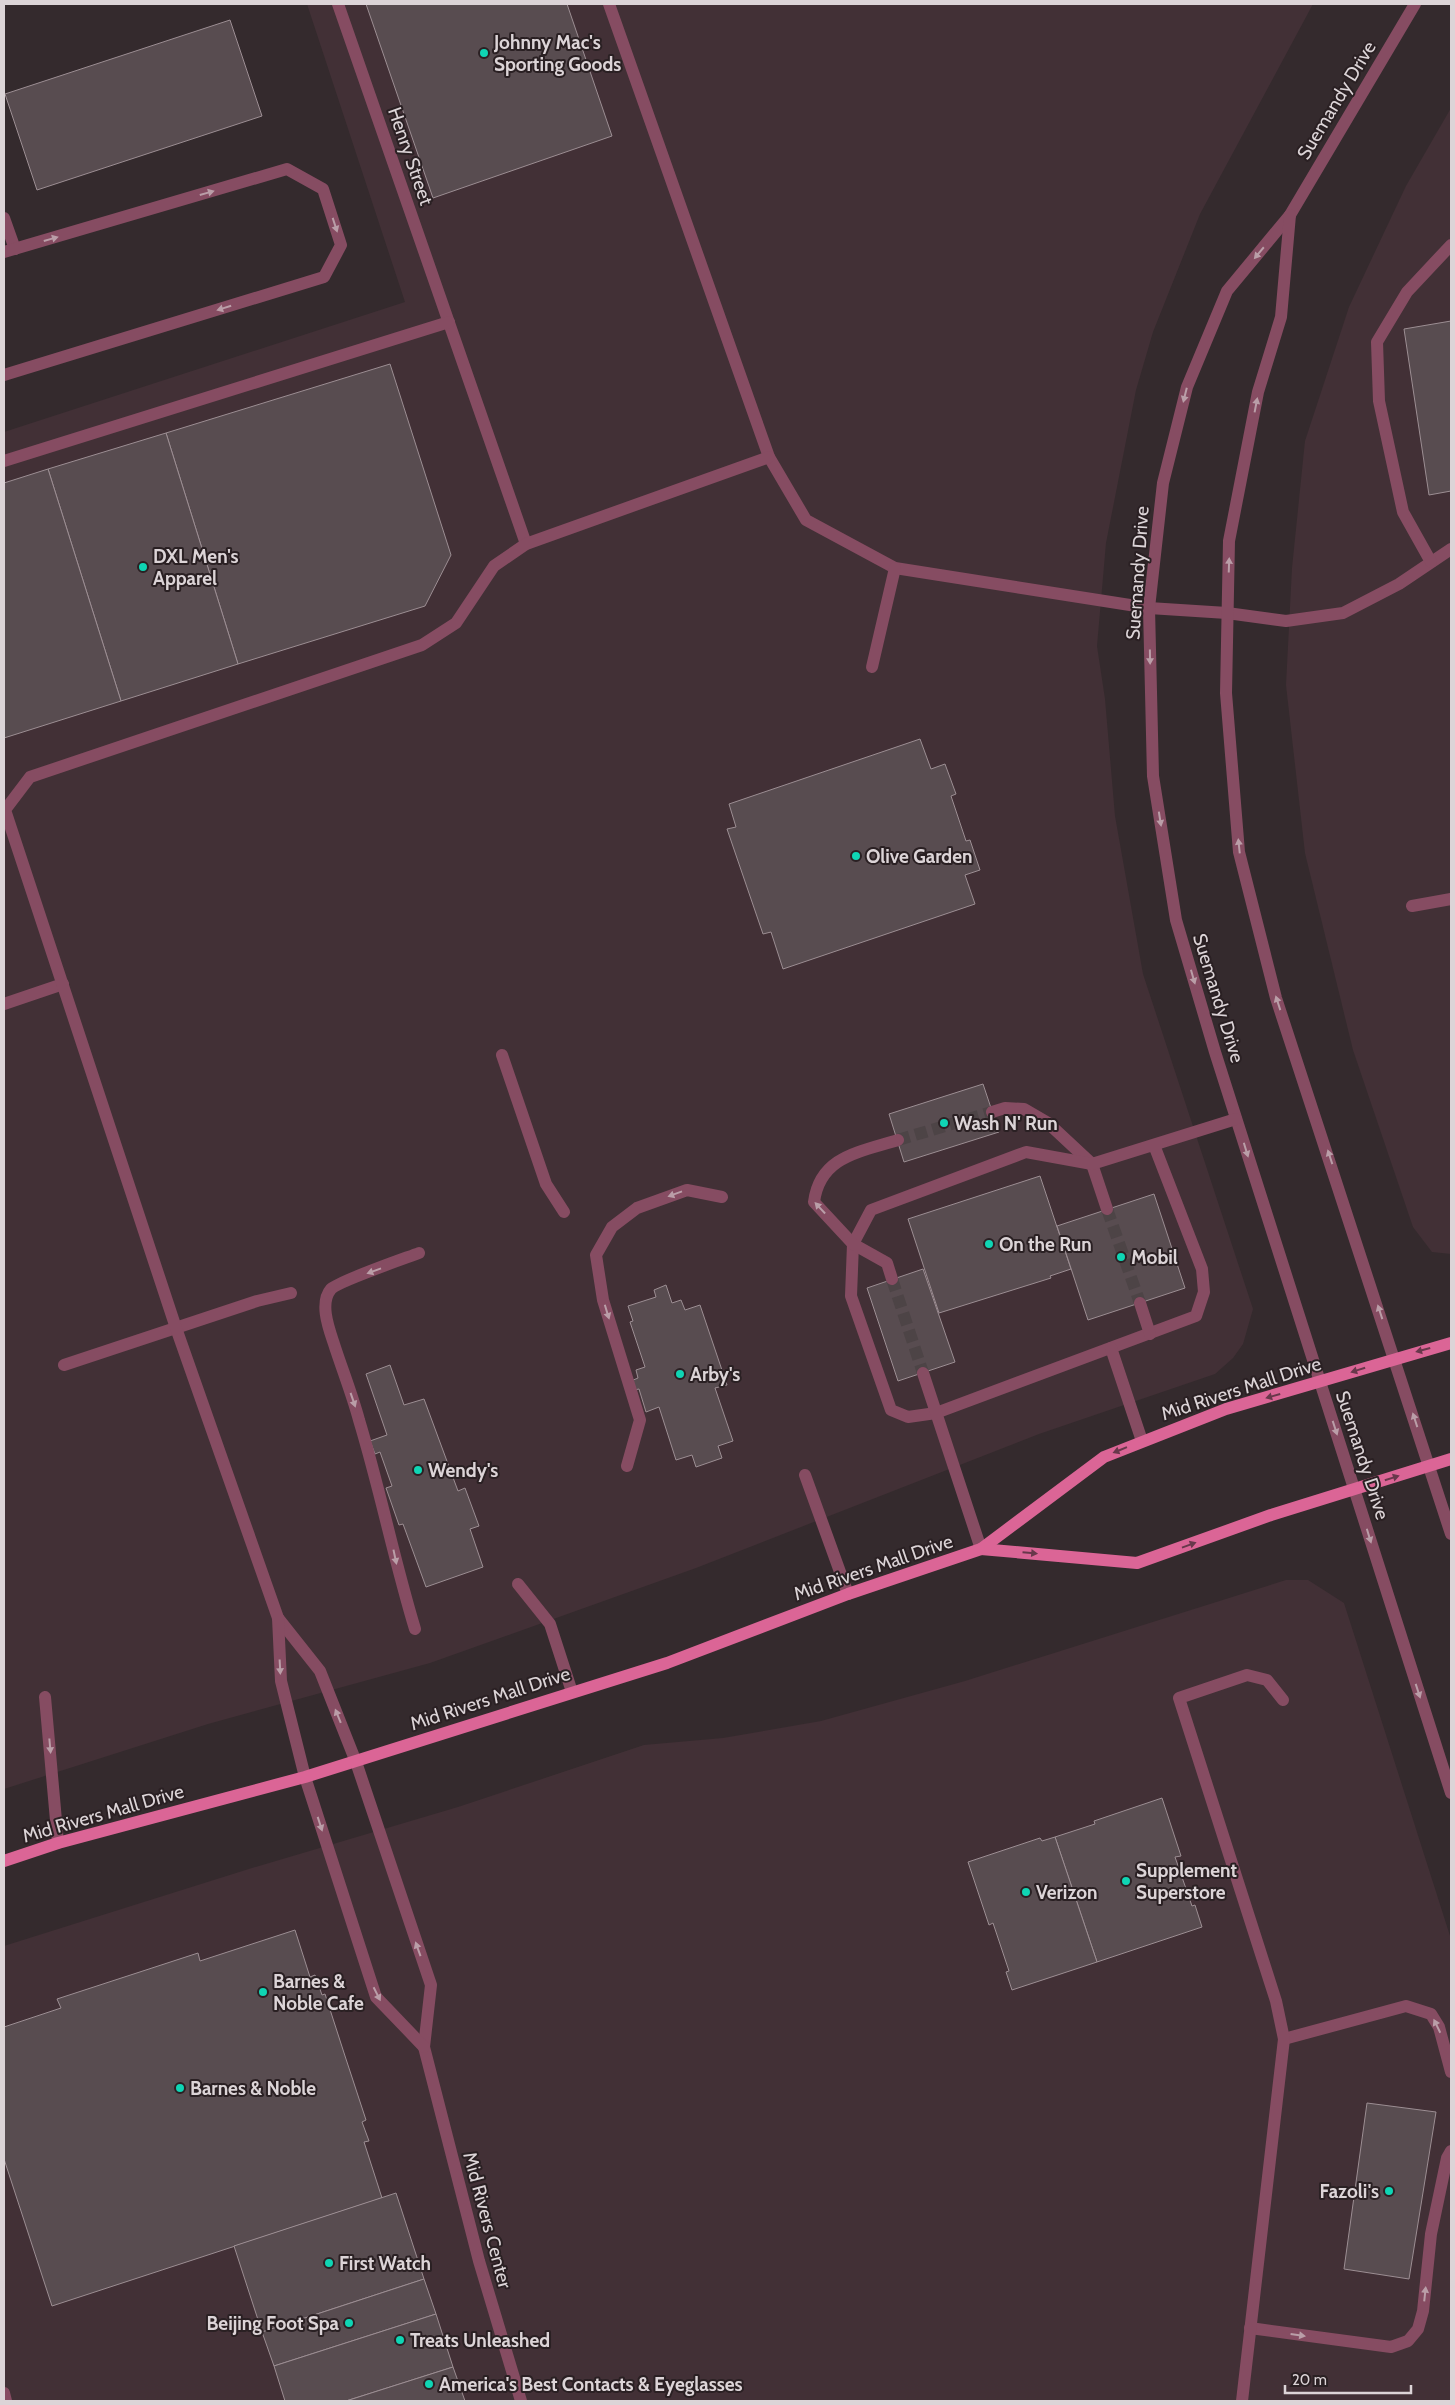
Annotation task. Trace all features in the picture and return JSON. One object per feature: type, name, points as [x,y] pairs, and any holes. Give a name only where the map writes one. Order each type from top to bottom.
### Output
[{"type":"main road","name":"Mid Rivers Mall Drive","points":[[4,1861],[58,1843],[356,1762],[666,1663],[848,1594],[982,1549],[1104,1457],[1142,1441],[1226,1409],[1451,1343]]},
{"type":"main road","name":"Mid Rivers Mall Drive","points":[[982,1549],[1137,1563],[1271,1515],[1451,1460]]},
{"type":"street","name":"Henry Street","points":[[338,4],[526,544]]},
{"type":"street","points":[[609,4],[769,457],[806,520],[894,568],[1149,608],[1227,613],[1286,621],[1343,613],[1398,584],[1451,548]]},
{"type":"street","name":"Suemandy Drive","points":[[1415,4],[1290,215],[1227,291],[1187,387],[1163,483],[1149,608],[1153,776],[1176,920],[1236,1119],[1451,1793]]},
{"type":"street","points":[[4,218],[9,250],[288,170],[323,189],[342,245],[324,277],[4,375]]},
{"type":"street","name":"Suemandy Drive","points":[[1290,215],[1281,317],[1258,392],[1230,541],[1226,693],[1239,852],[1276,998],[1451,1534]]},
{"type":"street","points":[[1431,562],[1403,512],[1379,401],[1377,342],[1407,292],[1451,245]]},
{"type":"street","points":[[4,461],[449,322]]},
{"type":"street","points":[[278,1618],[176,1328],[5,810],[30,777],[422,645],[456,623],[494,566],[526,544],[769,457]]},
{"type":"street","points":[[872,666],[894,568]]},
{"type":"street","points":[[1412,906],[1451,899]]},
{"type":"street","points":[[4,1004],[63,984]]},
{"type":"street","points":[[502,1055],[546,1184],[564,1212]]},
{"type":"street","points":[[992,1112],[1005,1108],[1024,1109],[1048,1123],[1092,1164],[1107,1209]]},
{"type":"street","points":[[1154,1144],[1202,1269],[1204,1292],[1196,1316],[936,1413],[908,1417],[891,1410],[851,1296],[853,1244],[871,1210],[1026,1152],[1092,1164],[1154,1144],[1236,1119]]},
{"type":"street","points":[[892,1279],[886,1263],[853,1244],[814,1202],[816,1185],[828,1169],[846,1157],[898,1140]]},
{"type":"street","points":[[626,1466],[640,1420],[603,1300],[596,1255],[612,1227],[637,1208],[687,1190],[722,1198]]},
{"type":"street","points":[[415,1629],[399,1576],[359,1419],[329,1329],[325,1304],[331,1289],[419,1253]]},
{"type":"street","points":[[64,1365],[257,1301],[290,1293]]},
{"type":"street","points":[[1140,1303],[1150,1334]]},
{"type":"street","points":[[1111,1348],[1142,1441]]},
{"type":"street","points":[[923,1373],[982,1549]]},
{"type":"street","points":[[805,1475],[848,1594]]},
{"type":"street","points":[[518,1584],[550,1624],[572,1692]]},
{"type":"street","name":"Mid Rivers Center","points":[[278,1618],[320,1671],[356,1762],[431,1984],[424,2047],[479,2261],[521,2401]]},
{"type":"street","name":"Mid Rivers Center","points":[[278,1618],[281,1681],[305,1777],[376,1997],[424,2047]]},
{"type":"street","points":[[1242,2401],[1284,2039],[1276,2001],[1179,1698],[1247,1675],[1267,1680],[1283,1700]]},
{"type":"street","points":[[45,1697],[58,1843]]},
{"type":"street","points":[[1284,2039],[1406,2006],[1431,2014],[1439,2027],[1451,2072]]},
{"type":"street","points":[[1250,2328],[1391,2347],[1408,2341],[1418,2329],[1423,2311],[1431,2234],[1447,2158],[1451,2151]]},
{"type":"street","points":[[4,2393],[6,2401]]},
{"type":"shaded area","points":[[307,4],[1313,4],[1200,214],[1153,332],[1136,390],[1106,543],[1097,646],[1105,699],[1115,816],[1143,974],[1253,1309],[1243,1344],[1233,1358],[1215,1374],[1039,1434],[696,1568],[430,1663],[208,1724],[4,1789],[4,432],[405,302]]},
{"type":"shaded area","points":[[1451,108],[1451,1254],[1432,1252],[1413,1227],[1353,1050],[1305,853],[1286,685],[1292,568],[1305,441],[1349,307],[1406,186]]},
{"type":"shaded area","points":[[1286,1580],[1308,1580],[1344,1603],[1451,1939],[1451,2401],[4,2401],[4,1946],[252,1868],[458,1807],[644,1745],[723,1738],[821,1721],[965,1681]]},
{"type":"building","name":"Johnny Mac's Sporting Goods","points":[[366,4],[567,4],[612,136],[433,198]]},
{"type":"building","points":[[230,20],[262,116],[37,190],[5,94]]},
{"type":"building","points":[[1451,321],[1451,491],[1429,495],[1404,329]]},
{"type":"building","points":[[390,364],[451,555],[425,606],[238,664],[166,433]]},
{"type":"building","name":"DXL Men's Apparel","points":[[166,433],[238,664],[121,701],[48,469]]},
{"type":"building","points":[[48,469],[121,701],[4,738],[4,483]]},
{"type":"building","name":"Olive Garden","points":[[920,739],[931,769],[945,764],[956,794],[951,796],[966,841],[970,840],[980,870],[965,875],[975,904],[783,969],[771,932],[763,934],[727,829],[736,827],[729,804]]},
{"type":"building","name":"Wash N' Run","points":[[983,1084],[999,1132],[904,1162],[889,1114]]},
{"type":"building","name":"On the Run","points":[[1040,1176],[1071,1269],[1050,1276],[1051,1278],[939,1313],[908,1219]]},
{"type":"building","name":"Mobil","points":[[1154,1194],[1185,1288],[1088,1320],[1057,1226]]},
{"type":"building","points":[[923,1269],[955,1362],[898,1381],[867,1288]]},
{"type":"building","name":"Arby's","points":[[666,1285],[672,1303],[681,1300],[685,1310],[700,1305],[727,1385],[715,1388],[733,1441],[718,1446],[722,1458],[696,1467],[692,1455],[676,1460],[659,1407],[646,1412],[639,1389],[634,1390],[631,1381],[638,1378],[636,1370],[645,1367],[630,1322],[633,1321],[628,1306],[656,1297],[654,1290]]},
{"type":"building","name":"Wendy's","points":[[390,1365],[404,1405],[424,1399],[458,1491],[465,1488],[479,1526],[470,1529],[483,1567],[426,1587],[403,1524],[399,1525],[386,1488],[392,1486],[380,1452],[375,1454],[370,1441],[387,1435],[366,1374]]},
{"type":"building","name":"Supplement Superstore","points":[[1162,1798],[1181,1856],[1175,1857],[1192,1906],[1195,1905],[1202,1927],[1097,1962],[1055,1837],[1095,1824],[1094,1821]]},
{"type":"building","name":"Verizon","points":[[1055,1837],[1097,1962],[1012,1990],[1006,1972],[1009,1971],[993,1923],[989,1925],[968,1862],[1040,1838],[1042,1841]]},
{"type":"building","name":"Barnes & Noble","points":[[295,1930],[310,1977],[315,1975],[322,1995],[325,1994],[366,2120],[362,2122],[369,2141],[364,2142],[382,2198],[52,2306],[4,2159],[4,2027],[61,2008],[57,1999],[198,1953],[200,1961]]},
{"type":"building","name":"Fazoli's","points":[[1367,2103],[1436,2112],[1409,2279],[1344,2269]]},
{"type":"building","name":"First Watch","points":[[396,2193],[424,2279],[262,2332],[234,2246]]},
{"type":"building","name":"Beijing Foot Spa","points":[[424,2279],[436,2314],[274,2366],[262,2332]]},
{"type":"building","name":"Treats Unleashed","points":[[436,2314],[453,2367],[346,2401],[285,2401],[274,2366]]},
{"type":"building","name":"America's Best Contacts & Eyeglasses","points":[[453,2367],[465,2401],[346,2401]]},
{"type":"tunnel","points":[[898,1140],[992,1112]]},
{"type":"tunnel","points":[[1107,1209],[1140,1303]]},
{"type":"tunnel","points":[[892,1279],[923,1373]]},
{"type":"place","name":"Johnny Mac's Sporting Goods","points":[[484,53]]},
{"type":"place","name":"DXL Men's Apparel","points":[[143,567]]},
{"type":"place","name":"Olive Garden","points":[[856,856]]},
{"type":"place","name":"Wash N' Run","points":[[944,1123]]},
{"type":"place","name":"On the Run","points":[[989,1244]]},
{"type":"place","name":"Mobil","points":[[1121,1257]]},
{"type":"place","name":"Arby's","points":[[680,1374]]},
{"type":"place","name":"Wendy's","points":[[418,1470]]},
{"type":"place","name":"Supplement Superstore","points":[[1126,1881]]},
{"type":"place","name":"Verizon","points":[[1026,1892]]},
{"type":"place","name":"Barnes & Noble Cafe","points":[[263,1992]]},
{"type":"place","name":"Barnes & Noble","points":[[180,2088]]},
{"type":"place","name":"Fazoli's","points":[[1389,2191]]},
{"type":"place","name":"First Watch","points":[[329,2263]]},
{"type":"place","name":"Beijing Foot Spa","points":[[349,2323]]},
{"type":"place","name":"Treats Unleashed","points":[[400,2340]]},
{"type":"place","name":"America's Best Contacts & Eyeglasses","points":[[429,2384]]}]
